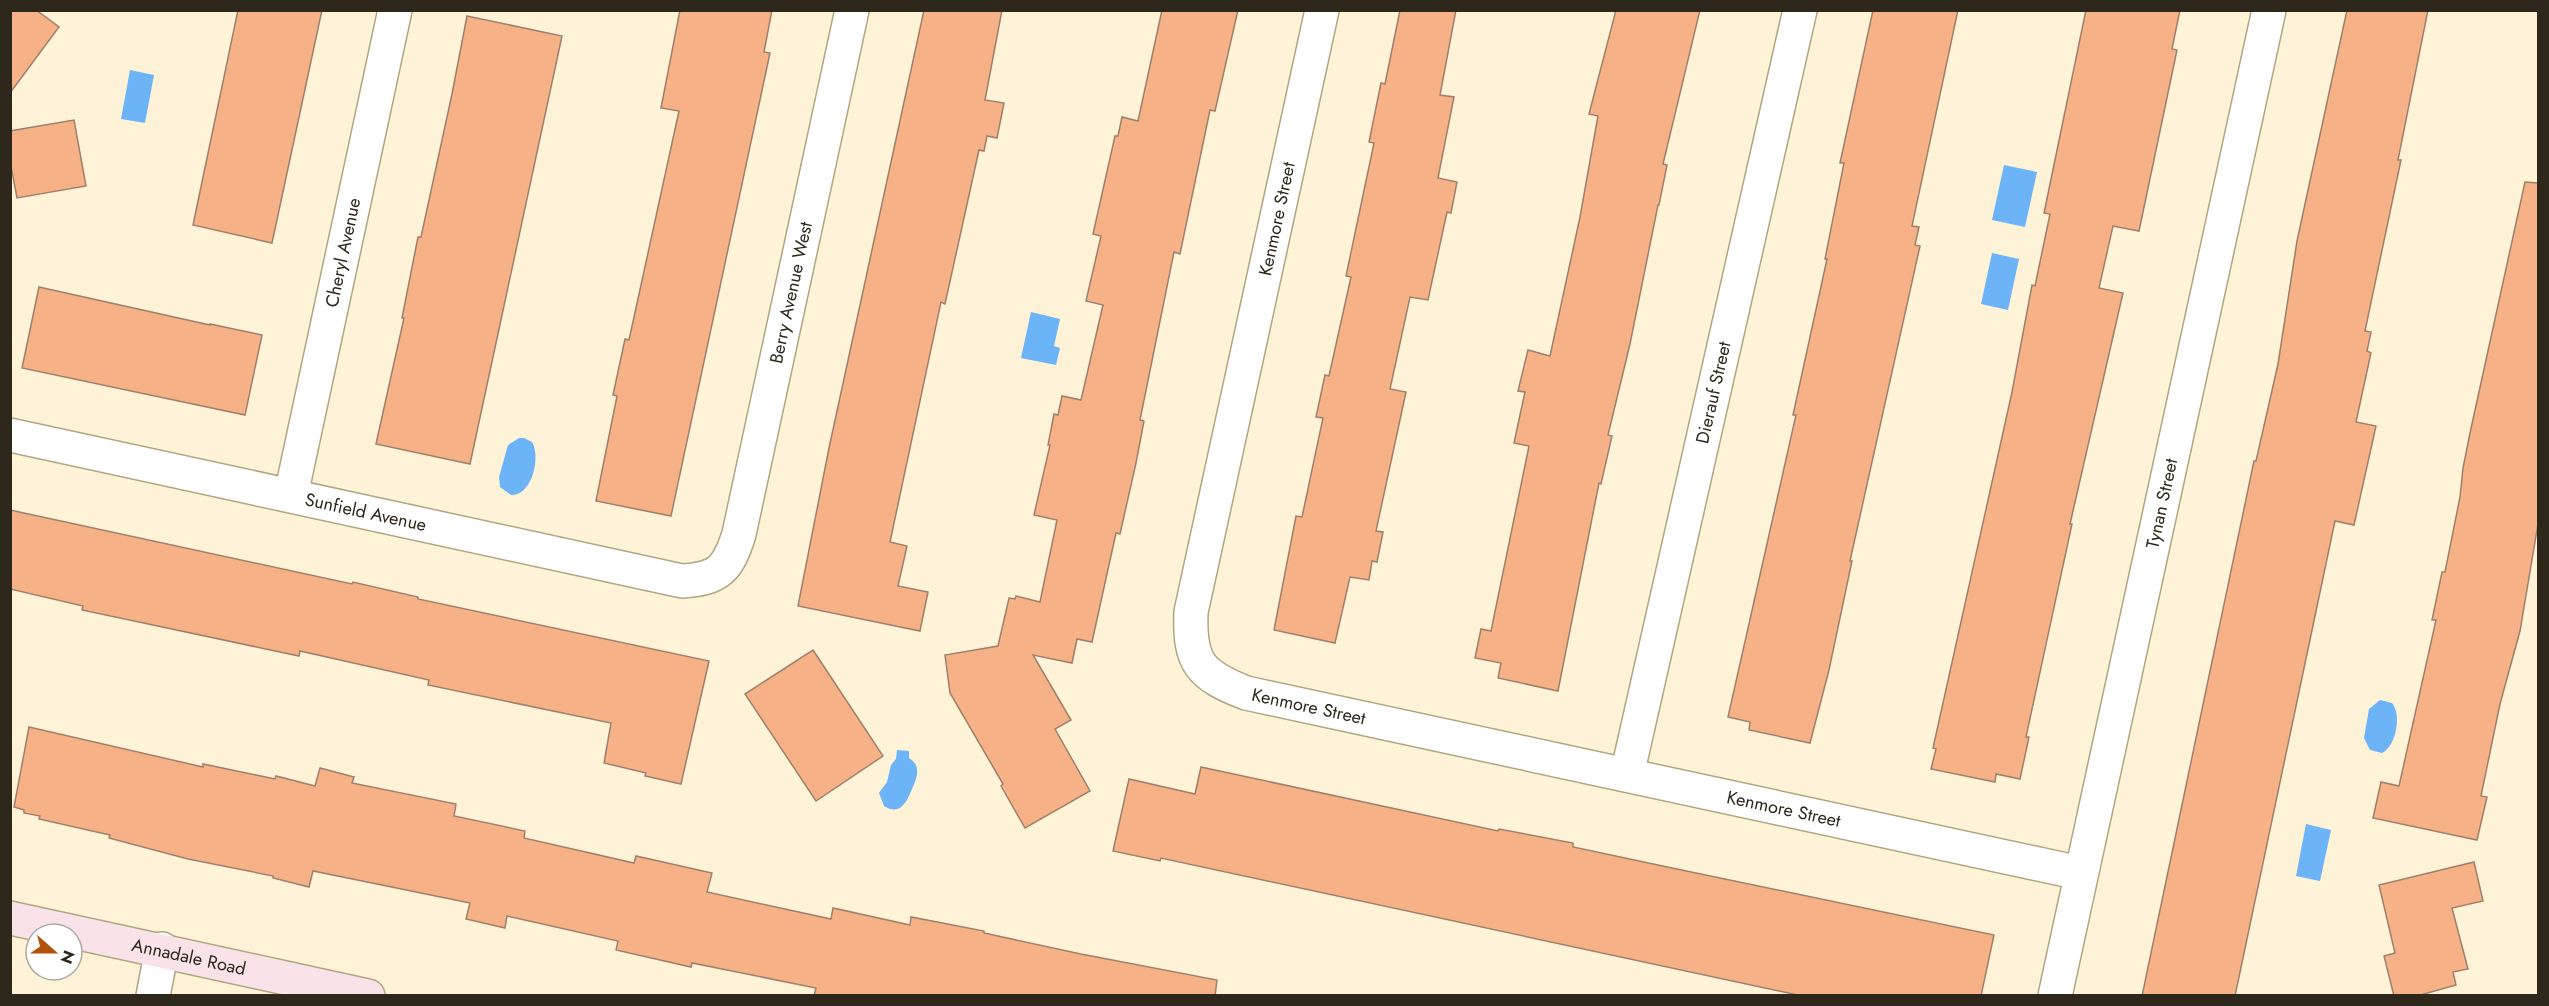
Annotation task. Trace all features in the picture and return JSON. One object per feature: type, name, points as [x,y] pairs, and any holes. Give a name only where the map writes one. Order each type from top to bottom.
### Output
[{"type":"street","name":"Cheryl Avenue","points":[[291,495],[395,10]]},
{"type":"street","name":"Berry Avenue West","points":[[720,572],[732,556],[739,534],[852,10]]},
{"type":"street","name":"Kenmore Street","points":[[1322,10],[1191,612],[1190,640],[1199,664],[1218,682],[1246,693],[2080,873]]},
{"type":"street","name":"Dierauf Street","points":[[1628,775],[1800,10]]},
{"type":"street","name":"Tynan Street","points":[[2055,996],[2269,10]]},
{"type":"street","name":"Sunfield Avenue","points":[[10,435],[682,581],[702,580],[720,572]]},
{"type":"street","name":"Annadale Road","points":[[10,918],[162,949],[368,996]]},
{"type":"street","points":[[153,996],[162,949]]},
{"type":"water","points":[[130,70],[154,75],[145,123],[121,119]]},
{"type":"water","points":[[2004,165],[2037,172],[2025,227],[1992,220]]},
{"type":"water","points":[[1992,253],[2019,259],[2008,310],[1981,304]]},
{"type":"water","points":[[1031,312],[1060,319],[1054,346],[1060,348],[1056,365],[1021,358]]},
{"type":"water","points":[[519,438],[532,442],[535,449],[535,466],[529,483],[518,494],[511,495],[500,487],[499,477],[508,445]]},
{"type":"water","points":[[2380,700],[2392,703],[2397,715],[2394,737],[2382,753],[2370,750],[2364,738],[2369,709]]},
{"type":"water","points":[[897,750],[909,751],[909,758],[916,764],[917,772],[907,799],[902,806],[894,810],[884,806],[879,793],[887,782]]},
{"type":"water","points":[[2306,824],[2331,830],[2320,881],[2296,876]]},
{"type":"building","points":[[10,10],[36,10],[59,27],[10,93]]},
{"type":"building","points":[[238,10],[322,10],[272,243],[193,225]]},
{"type":"building","points":[[680,10],[772,10],[764,52],[770,53],[671,516],[596,501],[617,396],[613,395],[625,339],[629,340],[679,111],[661,108]]},
{"type":"building","points":[[924,10],[1002,10],[985,100],[1004,103],[997,138],[987,136],[984,151],[979,150],[945,304],[941,302],[890,542],[907,546],[898,586],[928,592],[920,631],[798,606],[829,448]]},
{"type":"building","points":[[1162,10],[1238,10],[1215,111],[1210,110],[1180,254],[1174,252],[1140,420],[1144,421],[1136,463],[1120,534],[1116,533],[1092,642],[1077,639],[1072,663],[1033,655],[1071,720],[1055,729],[1090,791],[1025,828],[1001,786],[1003,784],[950,693],[945,655],[998,646],[1009,598],[1015,599],[1016,596],[1040,602],[1057,520],[1034,515],[1050,445],[1048,445],[1054,414],[1058,415],[1062,396],[1081,400],[1103,305],[1086,301],[1101,236],[1093,234],[1115,136],[1118,136],[1122,117],[1138,121]]},
{"type":"building","points":[[1400,10],[1456,10],[1440,95],[1454,97],[1438,178],[1457,182],[1451,213],[1447,212],[1428,300],[1410,297],[1390,389],[1406,392],[1376,531],[1383,532],[1377,562],[1372,561],[1369,580],[1350,577],[1335,643],[1274,630],[1296,516],[1302,517],[1323,418],[1316,417],[1325,375],[1329,376],[1351,277],[1346,276],[1374,143],[1369,142],[1381,83],[1385,84]]},
{"type":"building","points":[[1616,10],[1700,10],[1663,164],[1667,165],[1630,344],[1608,435],[1612,436],[1601,484],[1599,483],[1558,691],[1498,678],[1501,663],[1475,658],[1481,629],[1491,631],[1529,446],[1514,443],[1525,392],[1518,391],[1528,350],[1550,356],[1580,217],[1598,116],[1589,114]]},
{"type":"building","points":[[1873,10],[1958,10],[1912,226],[1919,227],[1915,245],[1920,246],[1850,561],[1852,561],[1829,670],[1810,743],[1749,730],[1750,722],[1728,717],[1796,415],[1793,415],[1827,259],[1825,259],[1844,163],[1840,163]]},
{"type":"building","points":[[2086,10],[2180,10],[2172,49],[2177,50],[2139,231],[2113,226],[2099,288],[2123,293],[2070,524],[2072,524],[2026,737],[2029,737],[2020,779],[1996,774],[1995,782],[1931,769],[1936,749],[1933,748],[2012,392],[2032,285],[2035,286],[2050,214],[2044,213]]},
{"type":"building","points":[[2347,10],[2428,10],[2398,160],[2401,160],[2365,331],[2371,332],[2367,351],[2371,353],[2356,422],[2376,426],[2354,525],[2335,521],[2235,996],[2142,996],[2254,461],[2256,461],[2278,364],[2297,241]]},
{"type":"building","points":[[467,16],[562,36],[470,464],[376,444],[404,318],[402,318],[418,237],[421,237]]},
{"type":"building","points":[[74,120],[86,186],[17,198],[10,161],[10,131]]},
{"type":"building","points":[[2525,182],[2538,183],[2538,524],[2520,631],[2500,704],[2481,796],[2487,797],[2477,840],[2373,818],[2381,782],[2399,786],[2436,620],[2432,620],[2442,572],[2445,572],[2470,433]]},
{"type":"building","points":[[39,287],[262,335],[245,415],[22,368]]},
{"type":"building","points":[[10,510],[352,584],[353,582],[418,597],[418,599],[709,661],[681,784],[604,763],[611,723],[428,685],[429,680],[300,651],[299,656],[82,610],[83,606],[10,589]]},
{"type":"building","points":[[813,650],[883,756],[816,801],[745,694]]},
{"type":"building","points":[[29,727],[203,767],[203,764],[275,779],[276,776],[315,786],[320,768],[354,777],[352,783],[456,804],[454,816],[525,831],[524,838],[634,863],[636,856],[712,873],[707,892],[831,919],[833,908],[910,925],[911,917],[984,931],[984,933],[1081,954],[1217,980],[1215,996],[814,996],[816,988],[692,963],[691,967],[616,950],[618,941],[507,916],[505,928],[466,919],[470,903],[313,871],[309,887],[273,878],[273,876],[188,859],[109,838],[110,835],[39,819],[40,816],[24,813],[24,810],[14,807]]},
{"type":"building","points":[[1201,767],[1498,831],[1499,829],[1573,843],[1573,847],[1994,935],[1981,996],[1802,996],[1161,858],[1160,861],[1113,851],[1129,779],[1195,794]]},
{"type":"building","points":[[2474,862],[2483,901],[2452,908],[2468,969],[2453,972],[2456,985],[2417,996],[2394,996],[2384,956],[2395,953],[2379,885]]}]
